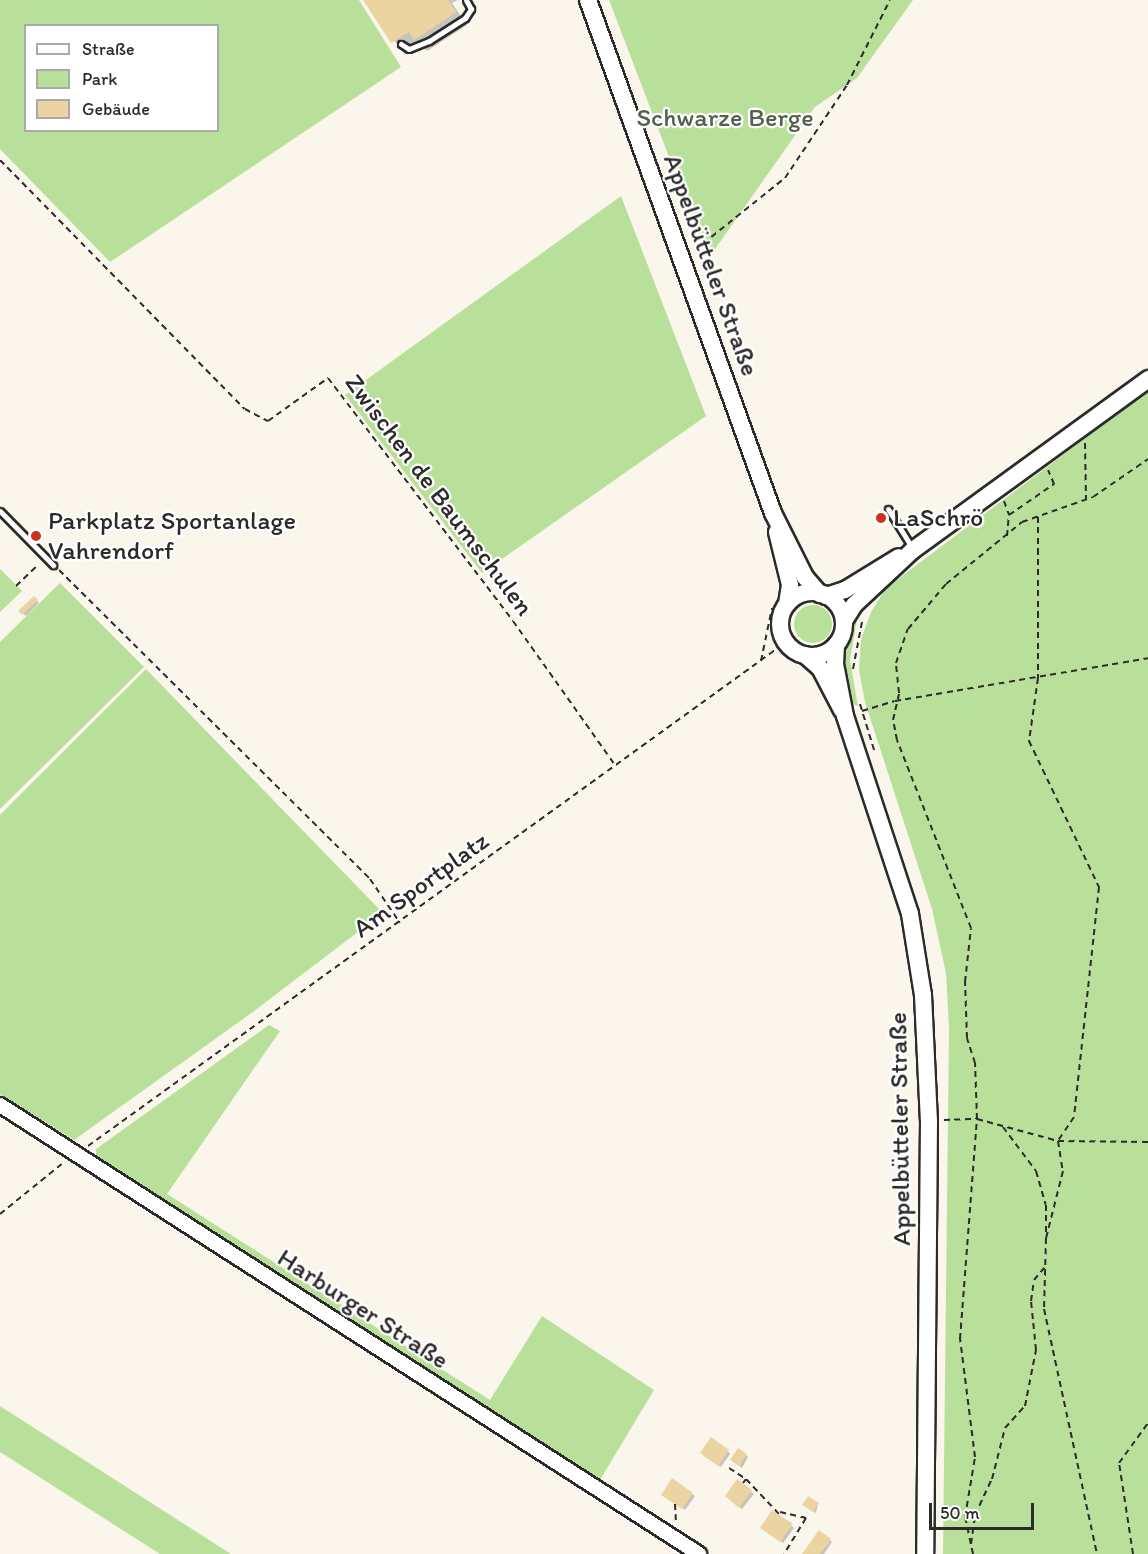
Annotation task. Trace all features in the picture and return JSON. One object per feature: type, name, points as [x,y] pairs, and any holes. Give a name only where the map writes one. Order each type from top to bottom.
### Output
[{"type":"main road","name":"Appelbütteler Straße","points":[[588,0],[773,513],[790,585],[781,601]]},
{"type":"main road","points":[[914,550],[854,605],[844,621],[836,645],[823,654],[805,655],[786,642],[780,623],[781,601],[801,594],[823,595],[845,590],[914,550],[1148,379]]},
{"type":"main road","name":"Appelbütteler Straße","points":[[773,513],[805,578],[823,595]]},
{"type":"main road","points":[[823,595],[838,606],[844,621]]},
{"type":"main road","name":"Appelbütteler Straße","points":[[836,645],[835,664],[853,713],[910,914],[923,995],[929,1121],[925,1554]]},
{"type":"main road","name":"Appelbütteler Straße","points":[[805,655],[820,668],[853,713]]},
{"type":"street","name":"Harburger Straße","points":[[0,1105],[72,1158],[699,1554]]},
{"type":"lane","points":[[401,44],[409,49],[429,41],[465,18],[471,9],[466,0]]},
{"type":"lane","points":[[888,509],[914,550]]},
{"type":"lane","points":[[0,511],[53,565]]},
{"type":"path","points":[[683,259],[785,178],[847,85],[890,0]]},
{"type":"path","name":"Zwischen de Baumschulen","points":[[0,160],[245,409],[268,421],[328,378],[513,621],[615,765]]},
{"type":"path","points":[[1084,426],[1086,500]]},
{"type":"path","points":[[1009,515],[1054,484],[1042,456]]},
{"type":"path","points":[[973,1554],[965,1517],[975,1457],[960,1339],[977,1119],[975,1063],[967,1038],[964,982],[971,928],[897,740],[893,720],[895,701],[899,693],[896,663],[908,629],[946,584],[1022,522],[1086,500],[1125,478],[1148,459]]},
{"type":"path","points":[[999,488],[1009,515],[1007,536]]},
{"type":"path","points":[[1038,515],[1038,678],[1029,741],[1099,887],[1074,1117],[1058,1141],[1064,1171],[1046,1238]]},
{"type":"path","points":[[16,586],[46,557]]},
{"type":"path","points":[[53,565],[370,879],[400,923]]},
{"type":"path","points":[[761,661],[781,601]]},
{"type":"path","name":"Am Sportplatz","points":[[0,1214],[72,1158],[786,642]]},
{"type":"path","points":[[853,713],[895,701],[1148,658]]},
{"type":"path","points":[[929,1121],[977,1119],[1058,1141],[1148,1142]]},
{"type":"path","points":[[1003,1126],[1036,1171],[1046,1205],[1044,1309],[1097,1554]]},
{"type":"path","points":[[971,1546],[975,1515],[992,1479],[1005,1428],[1025,1406],[1036,1350],[1031,1301],[1034,1280],[1045,1266]]},
{"type":"path","points":[[1133,1554],[1119,1463],[1148,1423]]},
{"type":"path","points":[[729,1468],[746,1479],[779,1513],[806,1518],[784,1554]]},
{"type":"path","points":[[743,1484],[746,1479]]},
{"type":"path","points":[[671,1536],[677,1524],[675,1504]]},
{"type":"green space","points":[[0,0],[359,0],[401,67],[110,262],[0,149]]},
{"type":"green space","name":"Schwarze Berge","points":[[609,0],[913,0],[857,78],[815,107],[708,259]]},
{"type":"green space","points":[[621,196],[706,416],[482,573],[345,395]]},
{"type":"green space","points":[[1148,391],[1148,1554],[943,1554],[949,1028],[946,973],[932,909],[865,702],[859,670],[861,639],[871,612],[886,588]]},
{"type":"green space","points":[[0,569],[22,591],[0,612]]},
{"type":"green space","points":[[60,583],[144,667],[0,809],[0,642]]},
{"type":"green space","points":[[813,605],[826,611],[832,624],[826,637],[813,643],[800,637],[794,624],[800,611]]},
{"type":"green space","points":[[859,608],[850,660],[858,706],[852,704],[843,676],[842,650]]},
{"type":"green space","points":[[146,669],[383,913],[250,1014],[74,1140],[0,1094],[0,815]]},
{"type":"green space","points":[[269,1025],[280,1031],[167,1194],[490,1400],[542,1316],[654,1390],[600,1480],[96,1157],[96,1149]]},
{"type":"green space","points":[[0,1406],[231,1554],[160,1554],[0,1452]]},
{"type":"building","points":[[363,0],[448,0],[456,12],[414,40],[409,32],[391,43]]},
{"type":"building","name":"LaSchrö","points":[[883,512],[887,518],[880,523],[876,518]]},
{"type":"building","points":[[34,596],[38,600],[22,615],[18,611]]},
{"type":"building","points":[[711,1437],[729,1450],[718,1466],[700,1453]]},
{"type":"building","points":[[738,1448],[747,1454],[739,1466],[730,1460]]},
{"type":"building","points":[[672,1478],[693,1493],[682,1509],[661,1495]]},
{"type":"building","points":[[737,1479],[752,1490],[739,1508],[725,1496]]},
{"type":"building","points":[[808,1496],[819,1503],[813,1512],[802,1505]]},
{"type":"building","points":[[772,1510],[793,1524],[780,1542],[760,1528]]},
{"type":"building","points":[[819,1530],[831,1539],[820,1554],[802,1554]]},
{"type":"place","name":"LaSchrö","points":[[881,518]]},
{"type":"place","name":"Parkplatz Sportanlage Vahrendorf","points":[[36,536]]}]
